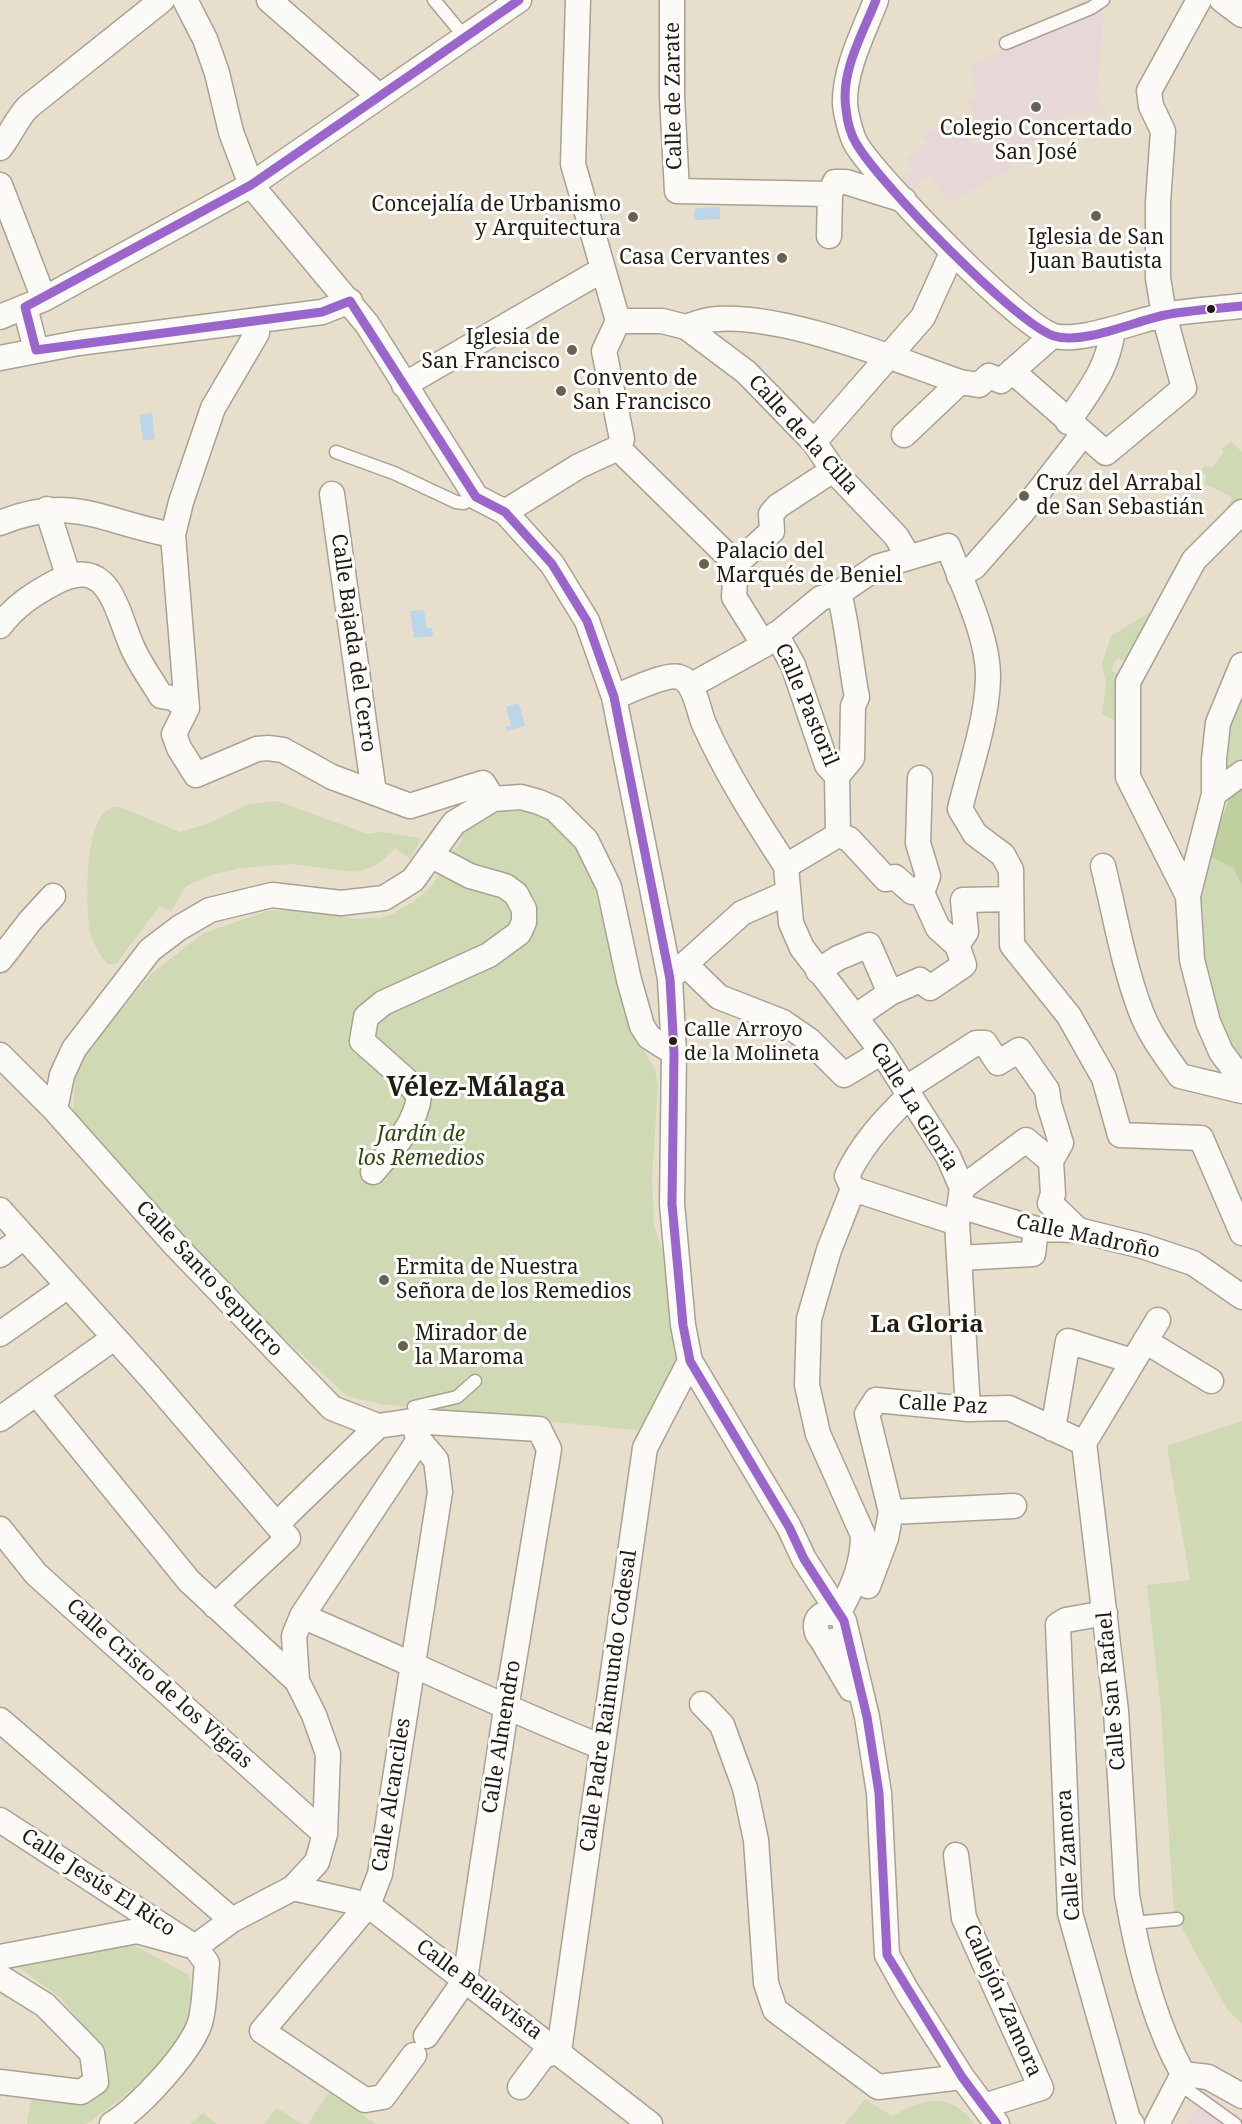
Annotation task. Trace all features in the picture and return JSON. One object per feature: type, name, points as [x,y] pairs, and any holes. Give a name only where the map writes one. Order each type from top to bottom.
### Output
[{"type":"street","points":[[0,148],[15,130],[20,116],[162,0]]},
{"type":"street","points":[[185,0],[205,39],[217,73],[231,132],[252,185],[316,266],[350,297],[476,497],[505,512],[552,564],[587,621],[614,697],[677,971],[672,1204],[683,1325],[690,1360],[789,1527],[804,1559],[842,1622],[867,1717],[879,1793],[887,1955],[907,1992],[962,2077],[991,2115]]},
{"type":"street","points":[[269,0],[379,96]]},
{"type":"street","points":[[0,317],[34,303],[252,185],[519,0]]},
{"type":"street","points":[[505,512],[579,466],[618,448],[622,439],[604,351],[618,321],[573,164],[578,0]]},
{"type":"street","name":"Calle de Zarate","points":[[672,0],[672,96],[677,191],[830,194]]},
{"type":"street","points":[[876,0],[851,68],[845,105],[855,143],[952,253],[1036,326],[1052,336],[1064,337],[1113,329],[1164,315],[1242,306]]},
{"type":"street","points":[[1012,371],[1106,453],[1184,388],[1164,315],[1156,256],[1163,131],[1151,106],[1149,91],[1199,0]]},
{"type":"street","points":[[1221,0],[1242,15]]},
{"type":"street","points":[[829,236],[830,194],[835,182],[846,182],[904,200]]},
{"type":"street","points":[[0,185],[34,303],[36,350]]},
{"type":"street","points":[[814,442],[923,317],[952,253]]},
{"type":"street","points":[[404,385],[602,270]]},
{"type":"street","points":[[0,358],[36,350],[322,312],[350,297]]},
{"type":"street","points":[[618,321],[662,321],[686,327],[716,319],[760,322],[811,333],[890,357],[960,382],[979,385],[989,376],[1001,381],[1052,336]]},
{"type":"street","points":[[258,321],[257,333],[213,408],[181,502],[173,535],[187,708],[174,734],[179,748],[196,775],[256,748],[268,748],[283,750],[332,777],[410,806],[483,783],[493,799]]},
{"type":"street","name":"Calle de la Cilla","points":[[686,327],[746,372],[814,442],[833,470],[896,537],[908,556]]},
{"type":"street","points":[[959,576],[974,567],[1025,509],[1075,428],[1110,353],[1113,329]]},
{"type":"street","points":[[904,435],[960,382]]},
{"type":"street","points":[[618,448],[736,564],[772,531],[771,514],[778,506],[833,470]]},
{"type":"street","name":"Calle Bajada del Cerro","points":[[332,494],[374,793]]},
{"type":"street","points":[[0,523],[46,509],[88,511],[150,531],[173,535]]},
{"type":"street","points":[[46,509],[68,576]]},
{"type":"street","points":[[1188,896],[1128,777],[1128,681],[1194,560],[1242,512]]},
{"type":"street","points":[[690,686],[770,639],[821,598],[839,593],[877,567],[948,546],[983,642],[988,676],[986,700],[960,809],[975,834],[1003,855],[1011,870],[1012,945],[1069,1016],[1104,1078],[1120,1135],[1201,1138],[1242,1233]]},
{"type":"street","name":"Calle Pastoril","points":[[736,564],[734,597],[793,666],[827,765],[837,776]]},
{"type":"street","points":[[0,626],[26,598],[68,576],[93,576],[105,585],[115,600],[131,646],[161,696],[173,698],[187,708]]},
{"type":"street","points":[[838,835],[837,776],[852,758],[853,706],[857,697],[846,638],[847,624],[839,593]]},
{"type":"street","points":[[1242,664],[1218,723],[1214,759],[1214,794],[1188,896],[1192,960],[1208,1022],[1221,1052],[1236,1072],[1242,1089]]},
{"type":"street","points":[[614,697],[670,676],[680,677],[690,686],[700,716],[732,783],[786,866],[838,835]]},
{"type":"street","points":[[1214,794],[1242,773]]},
{"type":"street","points":[[855,1017],[890,993],[920,980],[930,988],[964,965],[957,945],[938,928],[922,893],[928,876],[918,843],[920,778]]},
{"type":"street","points":[[55,1110],[62,1075],[74,1049],[150,950],[179,928],[210,910],[272,895],[341,903],[384,898],[412,880],[432,856],[454,823],[493,799],[521,797],[555,809],[586,840],[609,887],[629,980],[642,1026],[649,1037],[674,1053]]},
{"type":"street","points":[[838,835],[849,839],[886,879],[895,877],[912,892],[922,893]]},
{"type":"street","points":[[373,1172],[397,1144],[418,1104],[418,1096],[406,1080],[362,1041],[366,1017],[383,1003],[489,955],[519,933],[524,922],[524,909],[516,894],[505,886],[470,876],[432,856]]},
{"type":"street","name":"Calle La Gloria","points":[[786,866],[791,923],[802,948],[882,1052],[948,1156],[959,1206],[959,1258],[968,1408]]},
{"type":"street","points":[[1103,867],[1128,973],[1140,1011],[1158,1046],[1180,1076],[1242,1089]]},
{"type":"street","points":[[677,971],[742,913],[787,893]]},
{"type":"street","points":[[0,960],[53,896]]},
{"type":"street","points":[[957,945],[966,932],[963,900],[1010,899]]},
{"type":"street","points":[[818,971],[838,958],[869,945],[890,993]]},
{"type":"street","points":[[677,971],[718,997],[783,1022],[808,1040],[844,1075],[882,1052]]},
{"type":"street","points":[[842,1622],[863,1553],[863,1535],[818,1434],[807,1385],[809,1319],[829,1250],[854,1189],[847,1176],[855,1158],[907,1093],[976,1043],[985,1043],[998,1063],[1019,1050],[1047,1090],[1061,1143],[1051,1161],[1053,1194],[1050,1203],[1078,1230]]},
{"type":"street","name":"Calle Santo Sepulcro","points":[[0,1055],[55,1110],[175,1245],[332,1408],[378,1426],[415,1423],[539,1429]]},
{"type":"street","points":[[959,1206],[1026,1140],[1051,1161]]},
{"type":"street","name":"Calle Madroño","points":[[854,1189],[959,1206],[1036,1229],[1078,1230],[1142,1246],[1193,1263],[1242,1297]]},
{"type":"street","points":[[0,1210],[278,1523],[288,1538],[215,1606]]},
{"type":"street","points":[[959,1258],[1033,1254],[1036,1229]]},
{"type":"street","points":[[0,1255],[24,1237]]},
{"type":"street","points":[[0,1334],[68,1286]]},
{"type":"street","points":[[1084,1443],[1158,1320]]},
{"type":"street","points":[[0,1419],[114,1338]]},
{"type":"street","points":[[1053,1429],[1068,1341],[1132,1361]]},
{"type":"street","points":[[1145,1341],[1211,1381]]},
{"type":"street","name":"Calle Padre Raimundo Codesal","points":[[559,2051],[645,1448],[690,1360]]},
{"type":"street","points":[[36,1393],[189,1581],[297,1681],[314,1715],[328,1754],[325,1834],[317,1862],[293,1888],[232,1920],[195,1947]]},
{"type":"street","name":"Calle Paz","points":[[842,1622],[854,1614],[864,1598],[886,1538],[891,1512],[867,1414],[876,1400],[968,1408],[1010,1408],[1084,1443]]},
{"type":"street","points":[[297,1681],[294,1636],[302,1616],[415,1423]]},
{"type":"street","name":"Calle Alcanciles","points":[[415,1423],[436,1460],[440,1492],[380,1874],[368,1905],[262,2031],[365,2100],[383,2097],[420,2046]]},
{"type":"street","points":[[278,1523],[378,1426]]},
{"type":"street","name":"Calle Almendro","points":[[420,2046],[465,1980],[506,1709],[549,1449],[539,1429]]},
{"type":"street","name":"Calle San Rafael","points":[[1084,1443],[1116,1711],[1127,1895],[1132,1923],[1166,2044],[1181,2078]]},
{"type":"street","points":[[891,1512],[1014,1506]]},
{"type":"street","name":"Calle Cristo de los Vigías","points":[[0,1529],[36,1574],[325,1834]]},
{"type":"street","points":[[804,1559],[819,1631],[867,1717]]},
{"type":"street","points":[[819,1631],[820,1616],[829,1612],[842,1622]]},
{"type":"street","name":"Calle Zamora","points":[[1105,1613],[1066,1620],[1058,1625],[1070,1913],[1128,2119],[1132,2124]]},
{"type":"street","points":[[302,1616],[413,1664],[506,1709],[602,1747]]},
{"type":"street","points":[[702,1704],[722,1725],[745,1788],[756,1840],[766,1983],[775,2010],[878,2087],[962,2077]]},
{"type":"street","points":[[0,1720],[232,1920]]},
{"type":"street","name":"Calle Jesús El Rico","points":[[0,1820],[195,1947]]},
{"type":"street","name":"Callejón Zamora","points":[[956,1855],[964,1918],[1041,2088],[991,2115]]},
{"type":"street","name":"Calle Bellavista","points":[[293,1888],[368,1905],[559,2051],[650,2124]]},
{"type":"street","points":[[0,1957],[137,1931],[195,1947],[207,1963],[201,2021],[173,2068],[129,2114],[112,2124]]},
{"type":"street","points":[[0,1977],[45,2005],[92,2053],[96,2082],[81,2092],[0,2082]]},
{"type":"street","points":[[520,2087],[543,2056],[559,2051]]},
{"type":"street","points":[[1156,2124],[1181,2078],[1208,2077],[1242,2096]]},
{"type":"lane","points":[[435,0],[464,36]]},
{"type":"lane","points":[[1006,43],[1091,8],[1103,0]]},
{"type":"lane","points":[[336,452],[394,473],[456,502],[464,503],[476,497]]},
{"type":"lane","points":[[415,1423],[457,1396],[475,1381]]},
{"type":"lane","points":[[1132,1923],[1177,1919]]},
{"type":"lane","points":[[1181,2078],[1235,2124]]},
{"type":"shaded area","name":"Colegio Concertado San José","points":[[1087,13],[1104,13],[1096,97],[1106,115],[1072,114],[1047,123],[1032,146],[1008,165],[1011,169],[950,202],[929,176],[909,191],[900,179],[913,169],[906,160],[928,142],[921,137],[949,119],[962,116],[970,147],[985,141],[968,100],[978,96],[970,67],[999,51]]},
{"type":"shaded area","points":[[1209,2095],[1242,2118],[1242,2124],[1185,2124]]},
{"type":"green space","points":[[1231,441],[1242,452],[1242,496],[1233,512],[1226,509],[1232,497],[1205,484],[1206,475],[1201,472],[1204,466],[1212,468],[1224,452],[1221,449]]},
{"type":"green space","points":[[1160,609],[1131,664],[1117,658],[1111,671],[1124,677],[1124,725],[1102,714],[1106,685],[1102,663],[1111,636],[1150,612]]},
{"type":"green space","points":[[1242,684],[1242,760],[1230,768],[1222,764],[1234,696]]},
{"type":"green space","points":[[1242,787],[1242,1067],[1214,1015],[1198,915],[1203,870]]},
{"type":"green space","points":[[1242,787],[1242,885],[1234,869],[1208,855],[1231,794]]},
{"type":"green space","points":[[277,801],[368,834],[380,832],[421,838],[410,859],[395,848],[377,864],[354,872],[291,864],[240,868],[211,875],[186,886],[171,912],[160,906],[116,964],[107,964],[91,935],[88,882],[93,838],[99,821],[108,810],[120,807],[180,832],[207,824],[249,804]]},
{"type":"green space","name":"Jardín de los Remedios","points":[[514,808],[546,816],[575,845],[591,875],[630,1028],[655,1069],[658,1087],[652,1177],[654,1226],[670,1272],[677,1366],[644,1431],[380,1404],[347,1396],[213,1272],[73,1115],[75,1074],[92,1045],[153,972],[204,933],[268,911],[305,910],[357,919],[380,918],[392,914],[415,901],[433,884],[462,839],[460,833],[494,811]]},
{"type":"green space","points":[[1242,1421],[1242,2024],[1227,2009],[1174,1914],[1161,1712],[1147,1585],[1190,1580],[1167,1446]]},
{"type":"green space","points":[[132,1944],[189,1975],[191,2003],[177,2040],[152,2071],[90,2122],[85,2124],[27,2124],[31,2099],[66,2103],[84,2101],[101,2088],[109,2077],[106,2055],[61,1998],[19,1968],[22,1958]]},
{"type":"green space","points":[[329,2092],[376,2124],[308,2124]]},
{"type":"green space","points":[[865,2099],[892,2116],[926,2102],[945,2102],[955,2106],[974,2124],[845,2124]]},
{"type":"green space","points":[[277,2108],[302,2124],[264,2124]]},
{"type":"green space","points":[[203,2113],[217,2124],[190,2124]]},
{"type":"water","points":[[720,207],[720,219],[696,220],[693,215],[696,208]]},
{"type":"water","points":[[152,413],[155,439],[143,441],[139,415]]},
{"type":"water","points":[[424,610],[427,628],[432,628],[433,636],[414,638],[410,611]]},
{"type":"water","points":[[519,703],[525,726],[506,731],[505,727],[511,725],[506,707]]},
{"type":"transit line","points":[[519,0],[251,185],[25,307],[36,350],[322,312],[350,301],[476,497],[505,512],[552,564],[587,621],[614,697],[670,979],[674,1053],[672,1204],[683,1325],[690,1361],[789,1527],[804,1559],[844,1621],[867,1717],[879,1793],[887,1955],[962,2077],[997,2124]]},
{"type":"transit line","points":[[876,0],[854,53],[846,81],[846,109],[852,135],[869,162],[890,188],[980,280],[1010,306],[1035,326],[1054,336],[1066,338],[1094,335],[1165,315],[1242,306]]},
{"type":"place","name":"Colegio Concertado San José","points":[[1036,107]]},
{"type":"place","name":"Iglesia de San Juan Bautista","points":[[1096,216]]},
{"type":"place","name":"Concejalía de Urbanismo y Arquitectura","points":[[633,217]]},
{"type":"place","name":"Casa Cervantes","points":[[782,258]]},
{"type":"place","name":"Iglesia de San Francisco","points":[[572,350]]},
{"type":"place","name":"Convento de San Francisco","points":[[561,391]]},
{"type":"place","name":"Cruz del Arrabal de San Sebastián","points":[[1024,496]]},
{"type":"place","name":"Palacio del Marqués de Beniel","points":[[704,564]]},
{"type":"place","name":"Calle Arroyo de la Molineta","points":[[673,1041]]},
{"type":"place","name":"Ermita de Nuestra Señora de los Remedios","points":[[384,1280]]},
{"type":"place","name":"Mirador de la Maroma","points":[[403,1346]]},
{"type":"district","name":"Vélez-Málaga","points":[[476,1088]]},
{"type":"district","name":"La Gloria","points":[[927,1325]]}]
